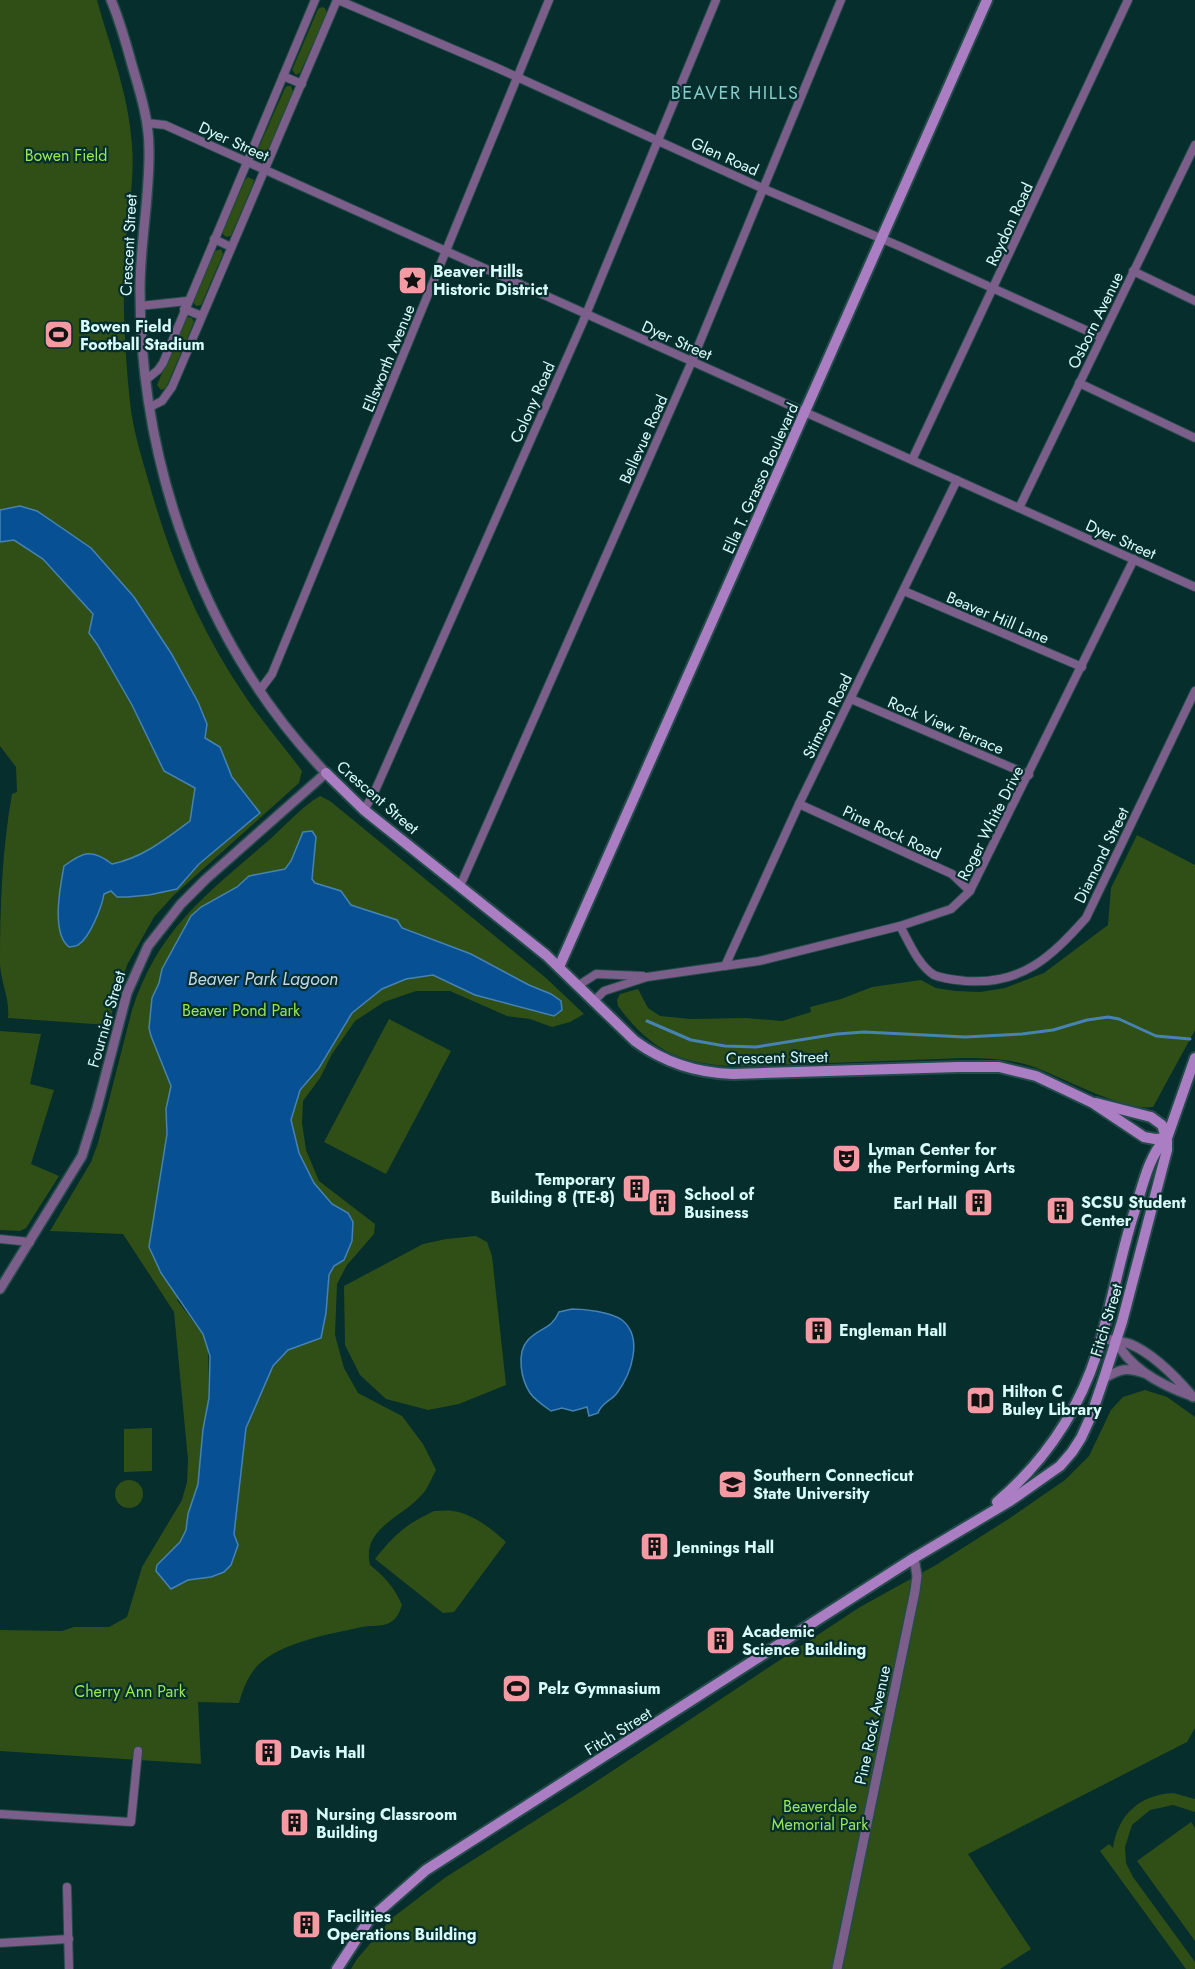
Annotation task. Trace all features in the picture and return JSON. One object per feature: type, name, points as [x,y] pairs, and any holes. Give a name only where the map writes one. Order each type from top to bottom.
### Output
[{"type":"main road","name":"Ella T. Grasso Boulevard","points":[[559,967],[987,0]]},
{"type":"main road","name":"Crescent Street","points":[[326,773],[364,810],[559,967],[622,1029],[647,1050],[676,1064],[699,1071],[733,1074],[999,1067],[1036,1076],[1093,1103],[1144,1137],[1167,1138],[1162,1125],[1151,1117],[1114,1106],[1093,1103]]},
{"type":"main road","name":"Fitch Street","points":[[337,1969],[369,1920],[426,1870],[914,1558],[1010,1501],[1060,1466],[1081,1438],[1104,1378],[1158,1185],[1167,1150],[1167,1138],[1195,1058]]},
{"type":"main road","name":"Fitch Street","points":[[969,1526],[1012,1489],[1059,1435],[1084,1388],[1101,1338],[1129,1229],[1147,1173],[1155,1149],[1167,1138]]},
{"type":"street","name":"Crescent Street","points":[[111,0],[118,17],[147,123],[149,166],[143,227],[140,306],[150,407],[160,463],[183,542],[202,587],[231,644],[260,690],[309,756],[326,773]]},
{"type":"street","name":"Crescent Street","points":[[117,0],[118,17]]},
{"type":"street","points":[[147,379],[163,363],[187,301],[315,0]]},
{"type":"street","points":[[150,407],[167,396],[338,0]]},
{"type":"street","name":"Glen Road","points":[[338,0],[518,77],[764,189],[881,238],[1101,337]]},
{"type":"street","name":"Ellsworth Avenue","points":[[260,690],[272,674],[549,0]]},
{"type":"street","name":"Colony Road","points":[[364,810],[374,794],[586,314],[716,0]]},
{"type":"street","name":"Bellevue Road","points":[[460,886],[692,361],[841,0]]},
{"type":"street","name":"Roydon Road","points":[[912,460],[1128,0]]},
{"type":"street","points":[[283,76],[302,84]]},
{"type":"street","name":"Dyer Street","points":[[147,123],[165,125],[1195,587]]},
{"type":"street","name":"Osborn Avenue","points":[[1019,508],[1133,271],[1191,162],[1195,144]]},
{"type":"street","points":[[214,239],[231,247]]},
{"type":"street","points":[[1133,271],[1195,301]]},
{"type":"street","points":[[140,306],[187,301]]},
{"type":"street","points":[[184,309],[202,316]]},
{"type":"street","points":[[1079,383],[1195,438]]},
{"type":"street","name":"Stimson Road","points":[[725,966],[799,804],[957,480]]},
{"type":"street","name":"Roger White Drive","points":[[594,1001],[604,992],[647,977],[759,961],[900,926],[951,909],[970,891],[1134,559]]},
{"type":"street","name":"Beaver Hill Lane","points":[[904,591],[1082,667]]},
{"type":"street","name":"Diamond Street","points":[[900,926],[920,961],[934,975],[954,980],[978,982],[1000,979],[1041,962],[1060,947],[1086,918],[1195,691]]},
{"type":"street","name":"Rock View Terrace","points":[[851,699],[1029,775]]},
{"type":"street","name":"Fournier Street","points":[[0,1289],[77,1167],[85,1148],[127,993],[148,946],[206,879],[326,773]]},
{"type":"street","name":"Pine Rock Road","points":[[799,804],[951,874],[970,891]]},
{"type":"street","name":"Roger White Drive","points":[[579,986],[589,977],[604,973],[647,977]]},
{"type":"street","points":[[0,1239],[30,1242]]},
{"type":"street","points":[[1101,1338],[1127,1343],[1143,1352],[1177,1378],[1194,1397]]},
{"type":"street","points":[[1116,1341],[1125,1356],[1146,1374],[1170,1388],[1194,1397]]},
{"type":"street","points":[[1104,1378],[1129,1369],[1146,1374]]},
{"type":"street","name":"Pine Rock Avenue","points":[[837,1969],[915,1591],[917,1575],[914,1558]]},
{"type":"street","points":[[0,1814],[131,1822],[138,1751]]},
{"type":"street","points":[[67,1887],[69,1969]]},
{"type":"street","points":[[0,1943],[69,1939]]},
{"type":"green space","name":"Bowen Field","points":[[0,0],[97,0],[123,90],[132,145],[124,271],[124,309],[125,346],[133,424],[160,518],[190,598],[216,649],[247,699],[302,771],[299,783],[173,896],[154,917],[127,965],[108,1025],[8,1018],[8,1004],[0,964],[4,857],[12,794],[17,792],[16,767],[0,746]]},
{"type":"green space","points":[[322,7],[327,13],[300,73],[296,75],[292,70],[318,9]]},
{"type":"green space","points":[[287,86],[291,86],[293,92],[267,153],[261,153],[258,149]]},
{"type":"green space","points":[[248,177],[254,180],[253,184],[231,236],[226,237],[222,233]]},
{"type":"green space","points":[[221,249],[223,254],[201,305],[196,306],[193,302],[215,251]]},
{"type":"green space","points":[[188,317],[194,322],[166,388],[161,390],[157,385],[185,319]]},
{"type":"green space","name":"Beaver Pond Park","points":[[320,796],[330,801],[546,978],[584,1014],[570,1022],[552,1027],[530,1019],[507,1016],[450,991],[416,991],[384,1002],[355,1021],[303,1101],[302,1123],[306,1150],[319,1181],[375,1224],[374,1234],[347,1265],[337,1284],[335,1335],[344,1368],[358,1393],[402,1416],[423,1444],[436,1470],[425,1491],[417,1500],[378,1531],[369,1552],[370,1565],[389,1583],[402,1605],[396,1618],[386,1624],[306,1640],[267,1658],[251,1674],[239,1703],[198,1702],[201,1764],[0,1751],[0,1630],[62,1631],[74,1627],[109,1627],[127,1617],[142,1567],[182,1500],[187,1482],[188,1460],[174,1312],[123,1234],[50,1231],[91,1162],[98,1143],[132,1010],[143,981],[156,957],[187,915],[205,897],[299,811]],"holes":[[[258,1239],[247,1424],[234,1534],[238,1545],[231,1565],[211,1577],[188,1580],[171,1589],[162,1560],[180,1542],[186,1530],[188,1514],[198,1484],[203,1429],[209,1398],[208,1346],[203,1334],[177,1300]]]},
{"type":"green space","points":[[1137,835],[1195,865],[1195,1030],[1153,1107],[1126,1104],[1031,1066],[999,1059],[966,1058],[740,1066],[709,1064],[680,1057],[653,1043],[618,1006],[617,1000],[620,994],[638,989],[648,1008],[660,1016],[782,1021],[811,1012],[810,1007],[841,999],[872,987],[921,980],[936,988],[956,991],[980,992],[1005,988],[1044,973],[1108,925],[1111,888]]},
{"type":"green space","points":[[389,1019],[451,1051],[386,1174],[324,1142]]},
{"type":"green space","points":[[0,1031],[41,1034],[30,1084],[54,1090],[31,1164],[59,1176],[26,1228],[20,1231],[0,1230]]},
{"type":"green space","points":[[476,1236],[487,1242],[492,1256],[506,1385],[459,1404],[428,1410],[386,1399],[360,1375],[345,1345],[344,1286],[423,1244]]},
{"type":"green space","name":"Beaverdale Memorial Park","points":[[1145,1390],[1167,1397],[1195,1417],[1195,1728],[1187,1742],[968,1854],[1031,1949],[1000,1969],[351,1969],[392,1918],[446,1877],[588,1787],[860,1607],[936,1565],[1065,1480],[1089,1456],[1111,1410],[1123,1397]]},
{"type":"green space","points":[[152,1428],[152,1471],[124,1472],[124,1429]]},
{"type":"green space","points":[[129,1480],[139,1484],[143,1494],[139,1504],[129,1508],[119,1504],[115,1494],[119,1484]]},
{"type":"green space","points":[[434,1511],[453,1511],[468,1515],[488,1527],[506,1542],[454,1612],[443,1613],[375,1559],[401,1531]]},
{"type":"green space","points":[[1173,1793],[1195,1799],[1195,1812],[1173,1805],[1150,1810],[1132,1825],[1125,1847],[1126,1863],[1133,1877],[1195,1962],[1195,1969],[1186,1969],[1100,1851],[1109,1844],[1113,1848],[1120,1826],[1132,1809],[1150,1798]]},
{"type":"green space","points":[[1191,1822],[1195,1828],[1195,1941],[1137,1861]]},
{"type":"water","points":[[20,506],[37,511],[91,548],[134,597],[171,653],[198,702],[207,724],[205,738],[220,747],[232,777],[260,813],[199,864],[177,889],[127,897],[117,897],[111,891],[104,894],[98,914],[87,936],[77,946],[69,947],[63,940],[58,921],[64,866],[88,854],[99,856],[112,864],[153,847],[190,821],[195,788],[164,771],[132,705],[89,633],[93,614],[43,559],[14,540],[0,542],[0,510]]},
{"type":"water","name":"Beaver Park Lagoon","points":[[312,831],[316,837],[312,879],[315,883],[341,891],[351,905],[397,920],[402,928],[471,954],[551,994],[561,1001],[562,1010],[554,1016],[475,995],[433,975],[406,979],[382,989],[352,1013],[319,1068],[300,1090],[291,1120],[299,1153],[314,1183],[332,1204],[348,1213],[353,1222],[352,1241],[344,1260],[334,1266],[329,1275],[326,1313],[321,1338],[288,1350],[273,1366],[246,1428],[234,1534],[238,1545],[231,1565],[224,1572],[211,1577],[188,1580],[171,1589],[156,1571],[157,1565],[180,1542],[186,1530],[188,1514],[198,1484],[203,1429],[209,1398],[210,1356],[203,1334],[161,1273],[149,1247],[167,1134],[166,1109],[171,1086],[149,1028],[152,998],[162,969],[191,916],[201,907],[237,887],[249,876],[285,869],[291,861],[303,832]]},
{"type":"water","points":[[572,1309],[617,1317],[629,1328],[634,1346],[631,1366],[615,1396],[601,1407],[598,1413],[589,1416],[587,1407],[573,1411],[562,1408],[551,1411],[530,1393],[522,1374],[521,1359],[524,1345],[532,1336],[549,1325],[559,1312]]},
{"type":"waterway","points":[[647,1021],[691,1040],[725,1046],[756,1047],[864,1032],[965,1037],[1022,1034],[1053,1030],[1087,1020],[1108,1017],[1119,1019],[1156,1036],[1190,1039]]},
{"type":"place","name":"Beaver Hills Historic District","points":[[412,280]]},
{"type":"place","name":"Bowen Field Football Stadium","points":[[59,335]]},
{"type":"place","name":"Lyman Center for the Performing Arts","points":[[847,1158]]},
{"type":"place","name":"Temporary Building 8 (TE-8)","points":[[636,1188]]},
{"type":"place","name":"School of Business","points":[[663,1203]]},
{"type":"place","name":"Earl Hall","points":[[978,1203]]},
{"type":"place","name":"SCSU Student Center","points":[[1060,1211]]},
{"type":"place","name":"Engleman Hall","points":[[818,1330]]},
{"type":"place","name":"Hilton C Buley Library","points":[[981,1400]]},
{"type":"place","name":"Southern Connecticut State University","points":[[732,1484]]},
{"type":"place","name":"Jennings Hall","points":[[655,1547]]},
{"type":"place","name":"Academic Science Building","points":[[721,1640]]},
{"type":"place","name":"Pelz Gymnasium","points":[[517,1688]]},
{"type":"place","name":"Davis Hall","points":[[269,1752]]},
{"type":"place","name":"Nursing Classroom Building","points":[[295,1823]]},
{"type":"place","name":"Facilities Operations Building","points":[[306,1925]]},
{"type":"district","name":"BEAVER HILLS","points":[[735,93]]},
{"type":"park label","name":"Cherry Ann Park","points":[[130,1691]]}]
